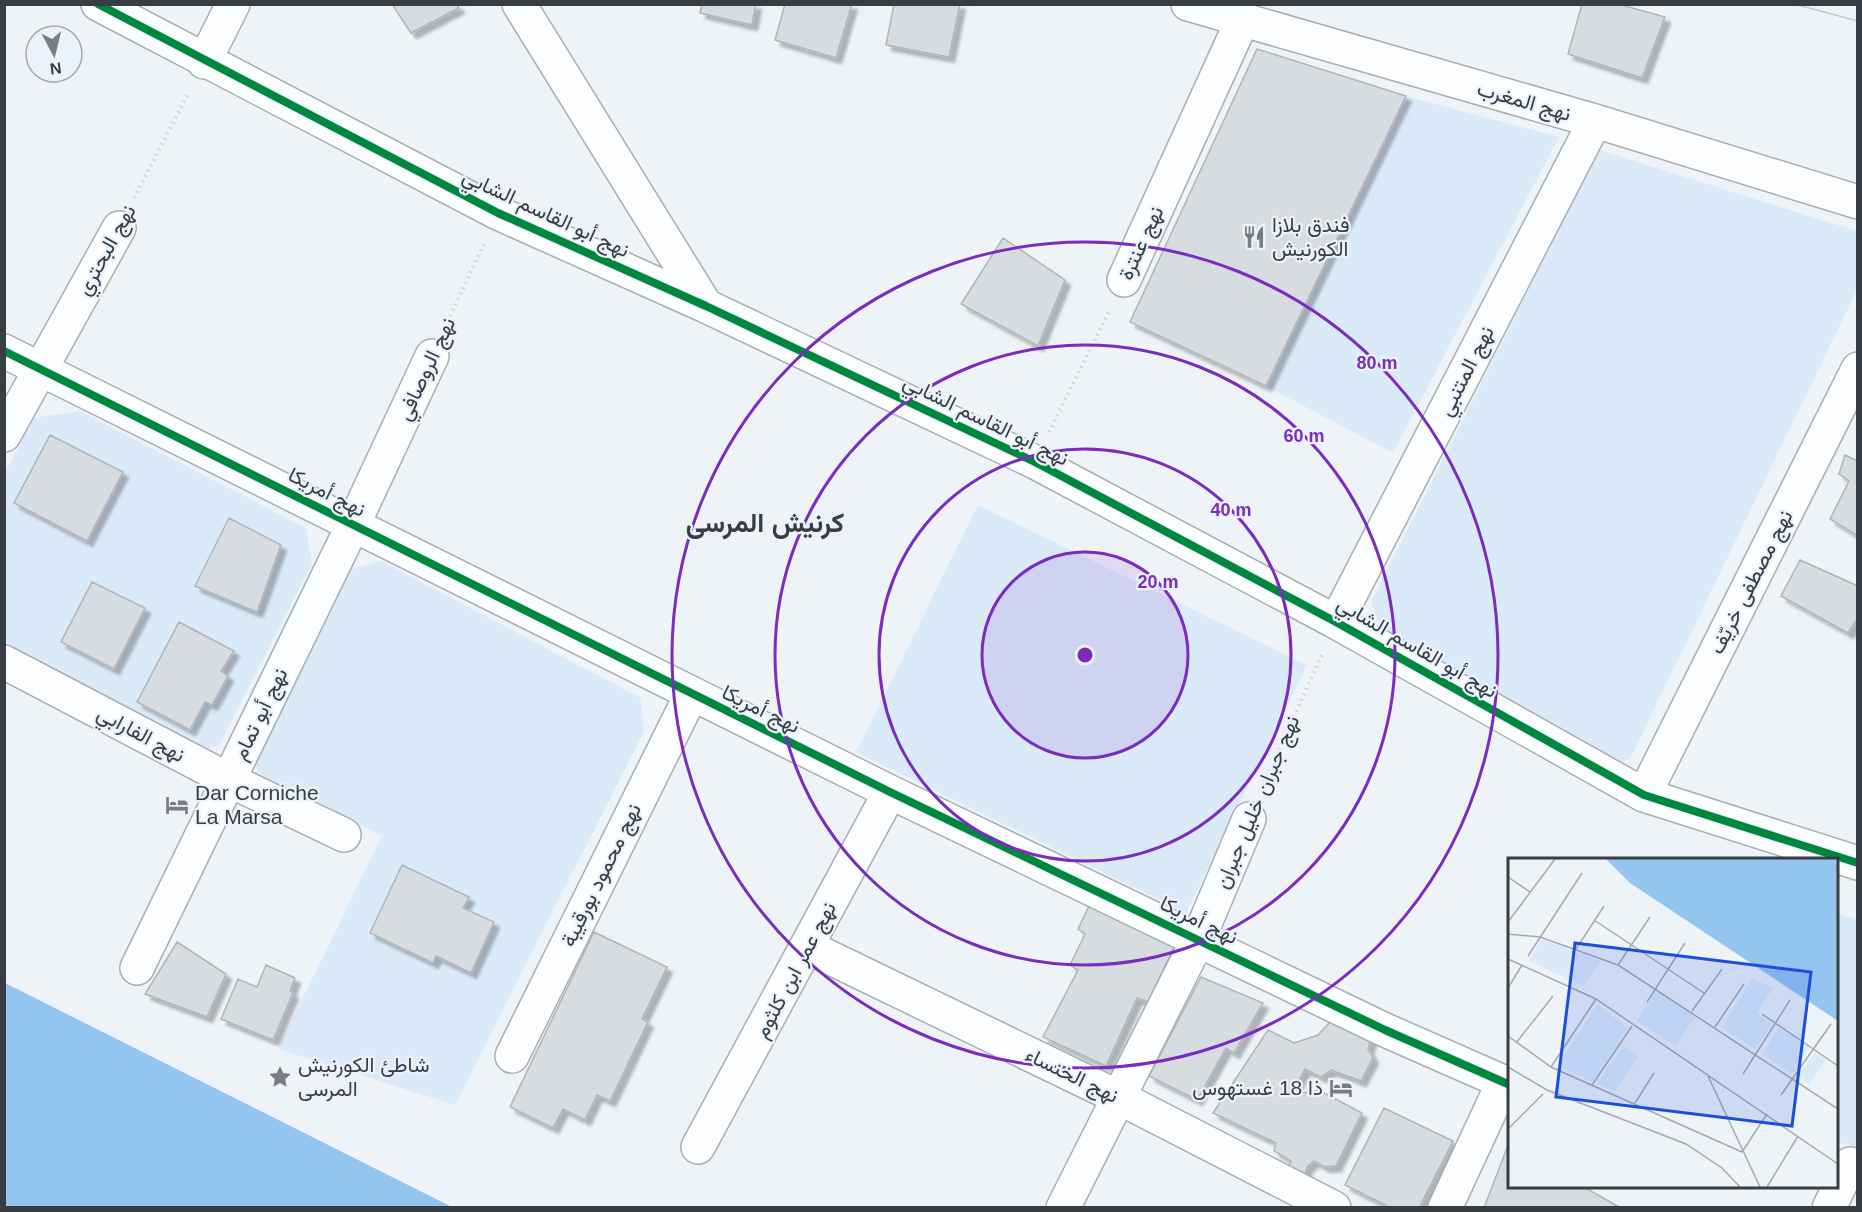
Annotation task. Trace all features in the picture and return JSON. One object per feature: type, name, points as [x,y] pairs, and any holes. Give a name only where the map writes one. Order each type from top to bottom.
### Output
[{"type":"street","name":"نهج أبو القاسم الشابي","points":[[98,4],[204,62],[498,213],[706,306],[1035,462],[1336,622],[1644,795],[1857,863]]},
{"type":"street","points":[[204,62],[233,4]]},
{"type":"street","points":[[519,4],[706,306]]},
{"type":"street","name":"نهج المغرب","points":[[1188,4],[1595,121],[1857,202]]},
{"type":"street","name":"نهج عنترة","points":[[1124,280],[1242,21]]},
{"type":"street","name":"نهج المتنبي","points":[[1336,622],[1595,121]]},
{"type":"street","name":"نهج البحتري","points":[[4,435],[39,368],[119,228]]},
{"type":"street","name":"نهج أمريكا","points":[[4,351],[691,695],[1198,940],[1506,1084]]},
{"type":"street","name":"نهج الروصافي","points":[[353,525],[432,356]]},
{"type":"street","name":"نهج مصطفى خريّف","points":[[1644,795],[1857,369]]},
{"type":"street","name":"نهج أبو تمام","points":[[137,968],[353,525]]},
{"type":"street","name":"نهج الفارابي","points":[[4,663],[228,780],[344,835]]},
{"type":"street","name":"نهج محمود بورقيبة","points":[[512,1056],[691,695]]},
{"type":"street","name":"نهج عمر ابن كلثوم","points":[[698,1147],[890,792]]},
{"type":"street","name":"نهج جبران خليل جبران","points":[[1063,1208],[1198,940],[1249,819]]},
{"type":"street","name":"نهج الخنساء","points":[[808,947],[1118,1097],[1334,1208]]},
{"type":"street","points":[[1445,1208],[1506,1084]]},
{"type":"street","points":[[1838,1187],[1848,1164]]},
{"type":"street","points":[[1829,1208],[1838,1188]]},
{"type":"shaded area","points":[[1406,96],[1559,137],[1393,453],[1266,386]]},
{"type":"shaded area","points":[[1599,150],[1857,231],[1857,290],[1630,759],[1617,762],[1379,628],[1371,602]]},
{"type":"shaded area","points":[[80,411],[306,528],[312,564],[219,745],[196,753],[5,652],[4,475],[34,418]]},
{"type":"shaded area","points":[[978,505],[1307,665],[1186,913],[856,752]]},
{"type":"shaded area","points":[[381,561],[641,698],[644,731],[455,1105],[278,1049],[382,836],[257,773],[254,755],[348,570]]},
{"type":"shaded area","points":[[1838,913],[1857,920],[1857,1147],[1838,1142]]},
{"type":"water","points":[[5,983],[452,1207],[5,1207]]},
{"type":"building","points":[[392,4],[456,4],[459,8],[411,33]]},
{"type":"building","points":[[702,4],[756,4],[752,25],[700,13]]},
{"type":"building","points":[[785,4],[852,4],[836,58],[775,40]]},
{"type":"building","points":[[894,4],[960,4],[949,57],[886,45]]},
{"type":"building","points":[[1582,4],[1618,4],[1665,17],[1642,78],[1568,54]]},
{"type":"building","name":"فندق بلازا الكورنيش","points":[[1257,49],[1406,96],[1266,386],[1130,322]]},
{"type":"building","points":[[1003,238],[1065,280],[1038,346],[961,304]]},
{"type":"building","points":[[50,435],[123,472],[87,541],[14,503]]},
{"type":"building","points":[[1845,455],[1858,461],[1858,536],[1830,519],[1849,481],[1839,474]]},
{"type":"building","points":[[229,518],[281,545],[257,612],[195,586]]},
{"type":"building","points":[[1800,560],[1858,586],[1858,618],[1848,633],[1781,596]]},
{"type":"building","points":[[92,582],[145,608],[114,669],[61,642]]},
{"type":"building","points":[[179,622],[234,651],[221,671],[228,676],[212,705],[205,702],[190,730],[137,702]]},
{"type":"building","points":[[402,865],[469,897],[463,908],[494,922],[471,973],[436,956],[433,963],[370,933]]},
{"type":"building","points":[[1090,904],[1174,947],[1148,1002],[1137,998],[1106,1066],[1043,1037],[1078,970],[1070,965],[1085,934],[1078,929]]},
{"type":"building","points":[[594,932],[667,967],[642,1019],[648,1022],[610,1101],[597,1095],[585,1120],[563,1109],[553,1128],[510,1107]]},
{"type":"building","points":[[177,942],[226,974],[207,1017],[145,994]]},
{"type":"building","points":[[266,965],[295,978],[290,991],[293,993],[273,1040],[221,1019],[238,979],[257,987]]},
{"type":"building","points":[[1201,977],[1263,1003],[1234,1053],[1226,1048],[1197,1100],[1149,1076]]},
{"type":"building","points":[[1330,1022],[1371,1039],[1368,1049],[1373,1058],[1361,1081],[1331,1070],[1321,1077],[1305,1069],[1296,1086],[1304,1093],[1319,1090],[1362,1113],[1336,1166],[1325,1167],[1314,1161],[1307,1167],[1304,1177],[1288,1168],[1291,1161],[1274,1151],[1276,1143],[1213,1113],[1268,1030],[1294,1043],[1318,1035]]},
{"type":"building","points":[[1384,1108],[1453,1141],[1419,1208],[1391,1208],[1345,1185]]},
{"type":"building","points":[[1508,1145],[1508,1188],[1586,1188],[1621,1208],[1484,1208]]},
{"type":"tram line","points":[[1794,4],[1858,21]]},
{"type":"cycle path","points":[[98,4],[498,213],[706,306],[1035,462],[1336,622],[1644,795],[1858,863]]},
{"type":"cycle path","points":[[4,351],[890,792],[1385,1030],[1508,1084]]},
{"type":"place","name":"فندق بلازا الكورنيش","points":[[1254,237]]},
{"type":"place","name":"Dar Corniche La Marsa","points":[[177,805]]},
{"type":"place","name":"شاطئ الكورنيش المرسى","points":[[280,1077]]},
{"type":"place","name":"ذا 18 غستهوس","points":[[1341,1088]]},
{"type":"district","name":"كرنيش المرسى","points":[[765,523]]}]
